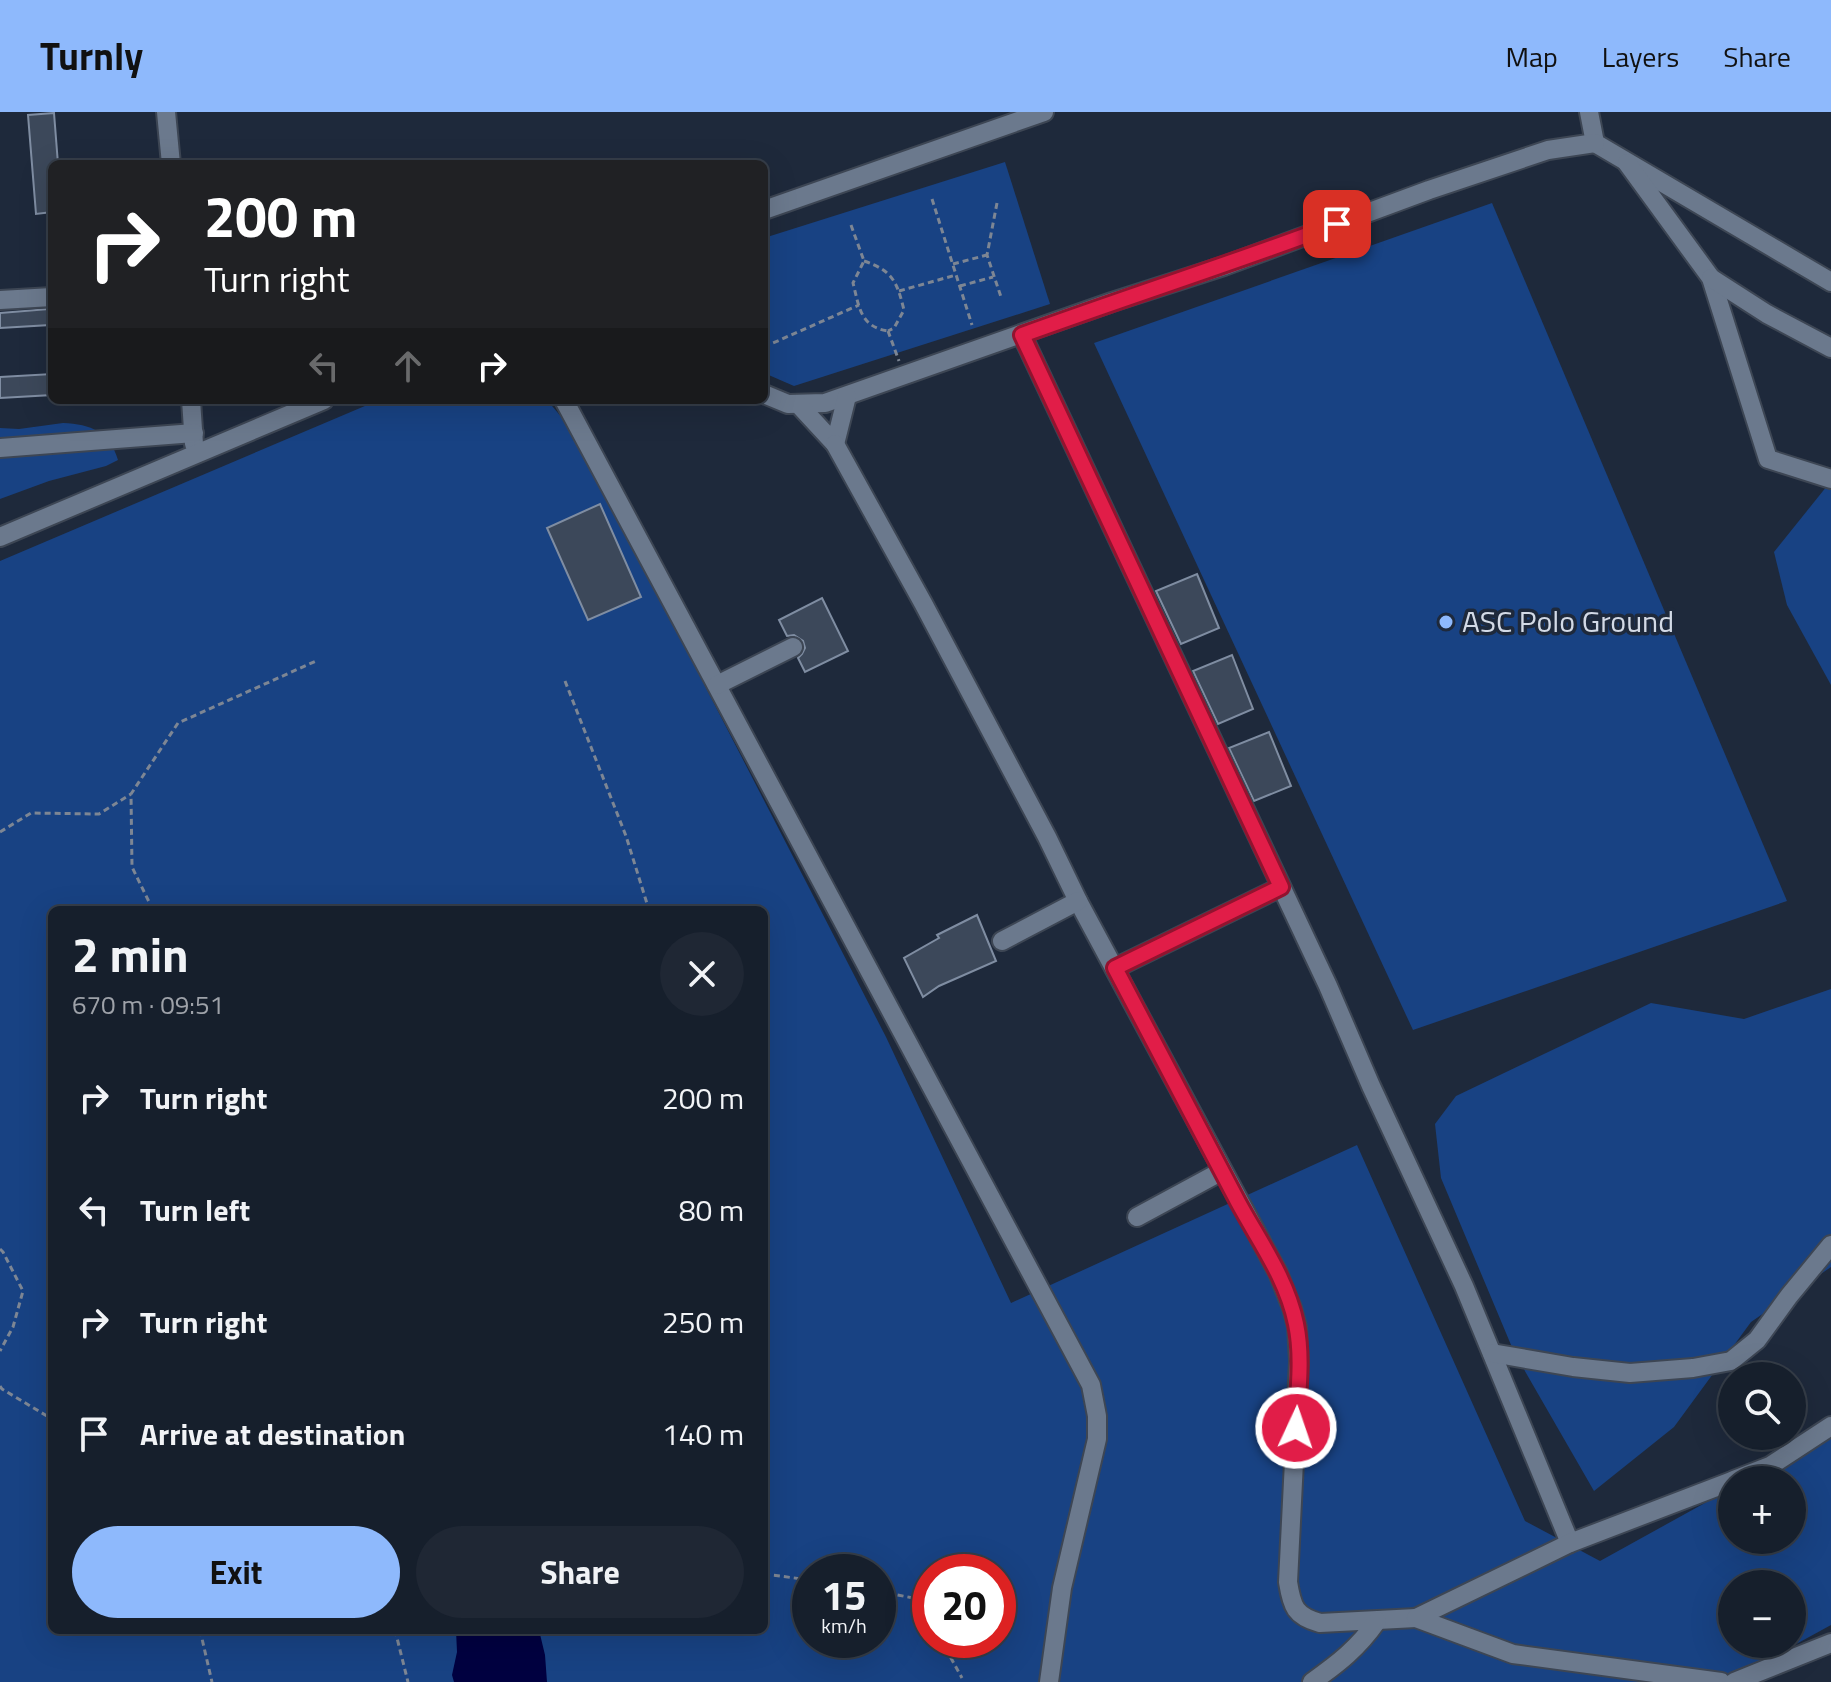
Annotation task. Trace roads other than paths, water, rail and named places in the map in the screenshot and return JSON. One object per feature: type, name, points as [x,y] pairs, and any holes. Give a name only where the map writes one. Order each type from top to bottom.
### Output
[{"type":"lane","points":[[166,112],[171,160]]},
{"type":"lane","points":[[768,209],[1044,112]]},
{"type":"lane","points":[[1589,112],[1595,143]]},
{"type":"lane","points":[[768,396],[788,404],[825,403],[1224,266],[1429,190],[1548,150],[1595,143],[1831,282]]},
{"type":"lane","points":[[1627,163],[1711,278],[1768,459],[1831,479]]},
{"type":"lane","points":[[1711,278],[1767,314],[1831,348]]},
{"type":"lane","points":[[0,300],[48,297]]},
{"type":"lane","points":[[1022,335],[1328,986],[1464,1286],[1570,1543]]},
{"type":"lane","points":[[835,444],[847,396]]},
{"type":"lane","points":[[191,404],[195,454]]},
{"type":"lane","points":[[0,537],[313,404]]},
{"type":"lane","points":[[566,404],[1091,1385],[1097,1416],[1097,1439],[1062,1588],[1049,1682]]},
{"type":"lane","points":[[798,404],[835,444],[923,603],[1078,901],[1278,1273],[1297,1327],[1299,1361],[1288,1582],[1296,1612],[1307,1620],[1320,1623],[1416,1618],[1570,1543],[1718,1486]]},
{"type":"lane","points":[[0,448],[194,433]]},
{"type":"lane","points":[[717,685],[793,647]]},
{"type":"lane","points":[[1115,968],[1281,887]]},
{"type":"lane","points":[[1002,941],[1078,901]]},
{"type":"lane","points":[[1137,1217],[1222,1171]]},
{"type":"lane","points":[[1492,1353],[1630,1373],[1693,1368],[1731,1361],[1757,1340],[1831,1245]]},
{"type":"lane","points":[[1770,1466],[1831,1426]]},
{"type":"lane","points":[[1416,1618],[1513,1654],[1721,1682]]},
{"type":"lane","points":[[1312,1682],[1344,1660],[1377,1621]]},
{"type":"lane","points":[[1734,1682],[1831,1643]]},
{"type":"place","name":"ASC Polo Ground","points":[[1446,622]]}]
